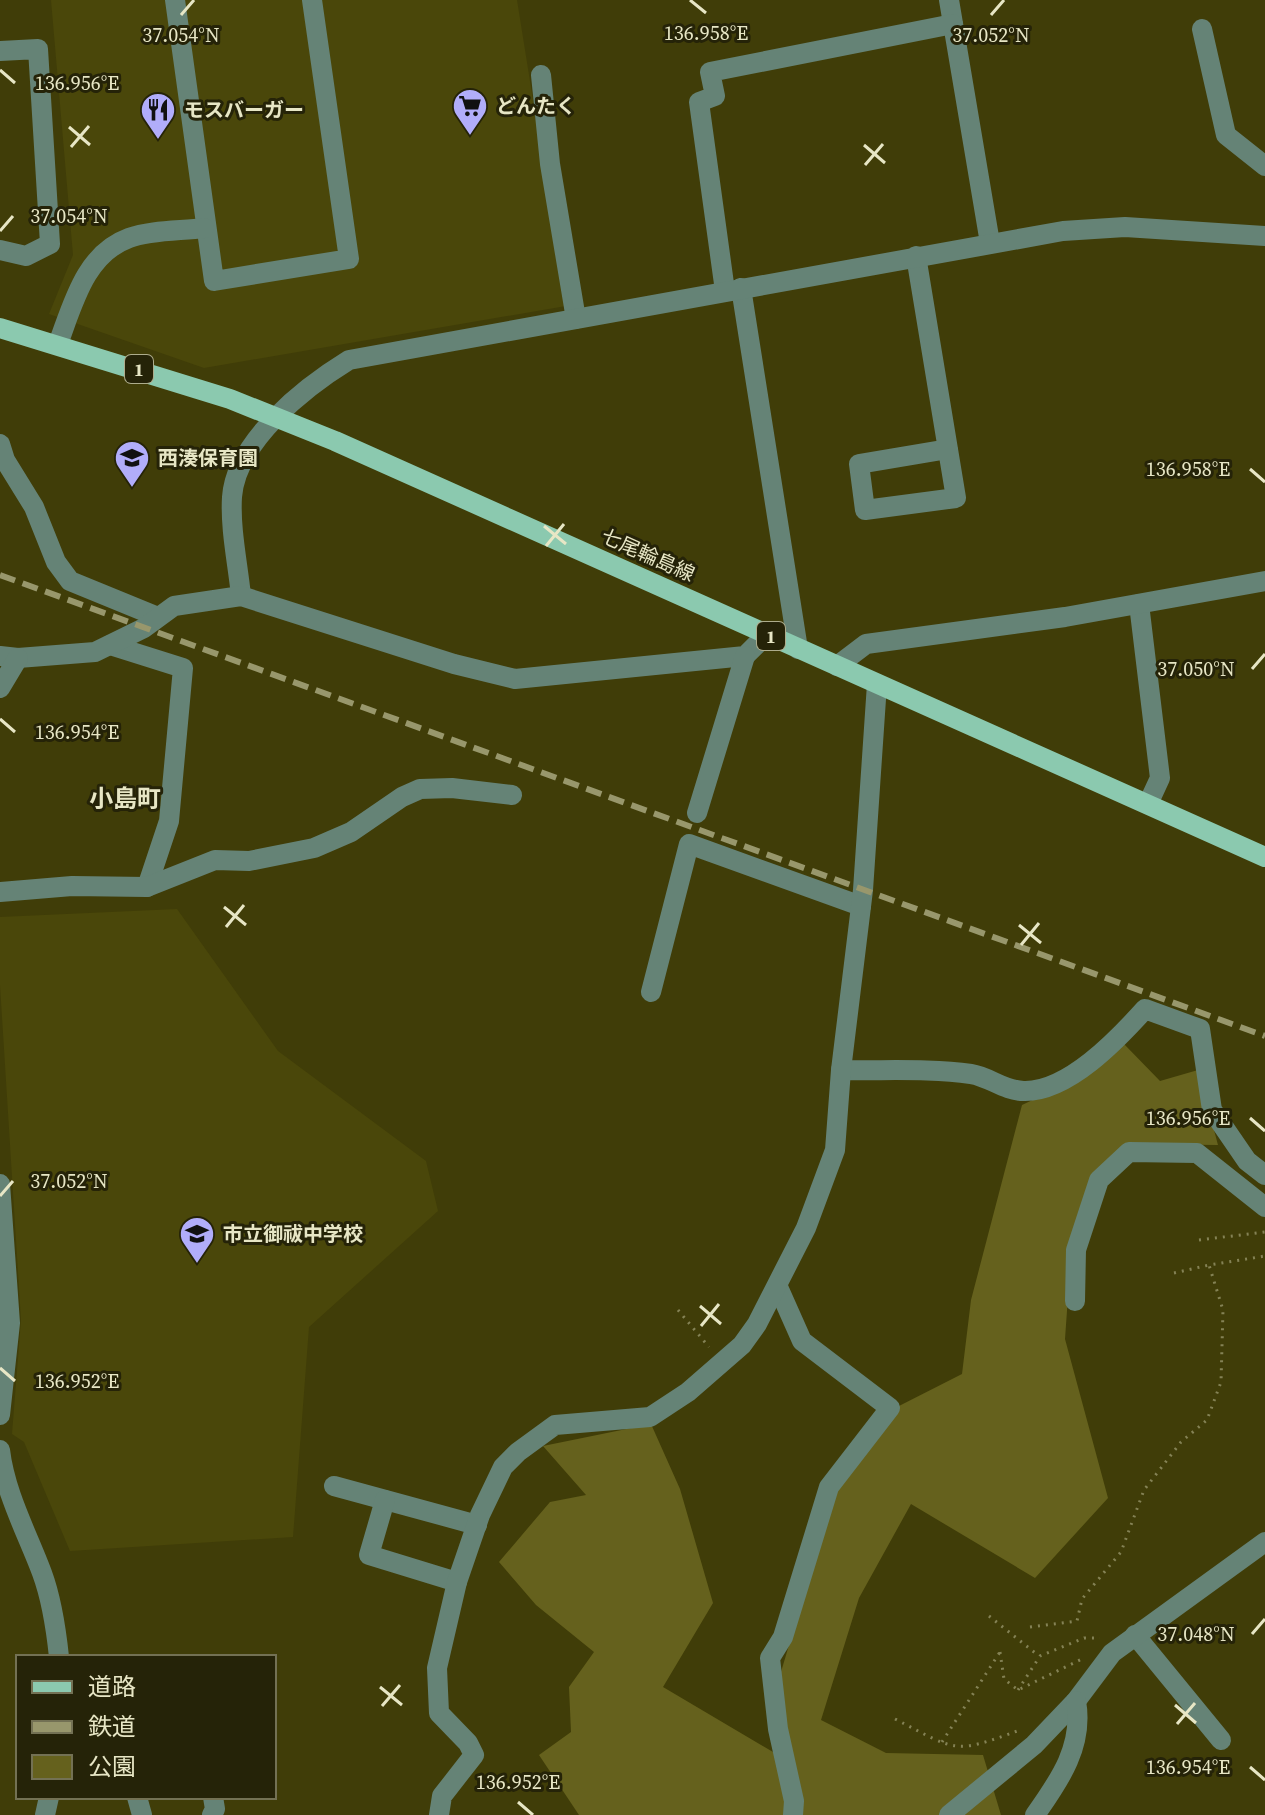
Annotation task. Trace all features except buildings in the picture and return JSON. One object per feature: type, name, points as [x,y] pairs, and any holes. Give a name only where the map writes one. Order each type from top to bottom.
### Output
[{"type":"main road","name":"七尾輪島線","points":[[0,328],[58,344],[276,417],[1265,857]]},
{"type":"street","points":[[175,0],[204,228],[214,281],[349,259],[312,0]]},
{"type":"street","points":[[949,0],[990,243]]},
{"type":"street","points":[[798,649],[699,102],[715,96],[710,72],[953,24]]},
{"type":"street","points":[[1202,29],[1226,135],[1265,166]]},
{"type":"street","points":[[0,51],[38,49],[50,244],[26,256],[0,250]]},
{"type":"street","points":[[541,75],[550,164],[576,319]]},
{"type":"street","points":[[241,596],[232,496],[243,463],[276,417],[319,379],[349,360],[1063,231],[1125,227],[1265,236]]},
{"type":"street","points":[[58,344],[79,289],[91,266],[107,250],[130,237],[204,228]]},
{"type":"street","points":[[916,256],[948,449],[956,498],[865,510],[859,464],[948,449]]},
{"type":"street","points":[[0,444],[5,460],[34,507],[56,562],[70,581],[158,617]]},
{"type":"street","points":[[837,666],[866,644],[1139,604],[1265,581]]},
{"type":"street","points":[[0,688],[9,657],[95,652],[174,606],[241,596],[454,664],[515,679],[745,656]]},
{"type":"street","points":[[1139,604],[1160,778],[1148,804]]},
{"type":"street","points":[[697,813],[745,656],[767,634]]},
{"type":"street","points":[[110,645],[183,668],[169,821],[147,887]]},
{"type":"street","points":[[439,1815],[442,1796],[474,1755],[468,1743],[439,1713],[437,1668],[457,1582],[477,1525],[503,1467],[555,1425],[650,1417],[688,1392],[742,1345],[778,1287],[806,1228],[835,1150],[841,1070],[861,906],[877,684]]},
{"type":"street","points":[[0,892],[72,886],[147,887],[215,860],[249,861],[314,848],[351,832],[420,789],[452,788],[512,795]]},
{"type":"street","points":[[651,992],[689,844],[861,906]]},
{"type":"street","points":[[841,1070],[974,1074],[1000,1087],[1026,1091],[1051,1084],[1085,1066],[1145,1009],[1200,1029],[1212,1110],[1247,1161],[1265,1175]]},
{"type":"street","points":[[1075,1301],[1076,1250],[1099,1180],[1129,1152],[1197,1153],[1265,1207]]},
{"type":"street","points":[[0,1184],[10,1323],[0,1415]]},
{"type":"street","points":[[778,1287],[802,1341],[890,1408],[829,1487],[783,1637],[770,1658],[778,1729],[794,1801],[793,1815]]},
{"type":"street","points":[[0,1450],[7,1485],[43,1577],[55,1622],[59,1655]]},
{"type":"street","points":[[334,1486],[477,1525]]},
{"type":"street","points":[[385,1500],[369,1555],[457,1582]]},
{"type":"street","points":[[949,1815],[1034,1745],[1076,1701],[1109,1649],[1135,1635],[1265,1542]]},
{"type":"street","points":[[1135,1635],[1221,1740]]},
{"type":"street","points":[[1036,1815],[1067,1764],[1081,1725],[1076,1701]]},
{"type":"path","points":[[1199,1240],[1265,1232]]},
{"type":"path","points":[[1174,1273],[1265,1256]]},
{"type":"path","points":[[1030,1627],[1077,1621],[1082,1599],[1121,1552],[1144,1490],[1181,1442],[1207,1420],[1221,1382],[1223,1310],[1209,1265]]},
{"type":"path","points":[[678,1310],[721,1363]]},
{"type":"path","points":[[989,1616],[1040,1656]]},
{"type":"path","points":[[1099,1637],[1109,1649],[1018,1690],[1040,1656],[1084,1638],[1099,1637]]},
{"type":"path","points":[[942,1742],[1000,1652],[1004,1679],[1018,1690]]},
{"type":"path","points":[[895,1719],[955,1749],[975,1746],[1024,1729]]},
{"type":"shaded area","points":[[51,0],[517,0],[566,306],[204,368],[49,314],[73,255]]},
{"type":"shaded area","name":"市立御祓中学校","points":[[177,909],[278,1051],[426,1161],[438,1211],[309,1327],[293,1537],[70,1551],[24,1442],[12,1434],[21,1320],[0,985],[0,917]]},
{"type":"green space","points":[[1124,1044],[1160,1081],[1198,1070],[1218,1145],[1131,1144],[1072,1240],[1065,1339],[1108,1498],[1035,1578],[911,1504],[859,1598],[821,1720],[886,1753],[983,1755],[1001,1815],[579,1815],[539,1755],[571,1732],[569,1687],[594,1652],[536,1605],[499,1562],[550,1502],[586,1495],[543,1446],[651,1424],[680,1489],[713,1603],[663,1687],[790,1762],[781,1672],[837,1483],[897,1407],[962,1374],[971,1300],[1022,1105],[1083,1076]]},
{"type":"railway","points":[[0,575],[1265,1036]]},
{"type":"place","name":"どんたく","points":[[470,137]]},
{"type":"place","name":"モスバーガー","points":[[158,141]]},
{"type":"place","name":"西湊保育園","points":[[132,489]]},
{"type":"place","name":"市立御祓中学校","points":[[197,1265]]},
{"type":"district","name":"小島町","points":[[125,798]]}]
